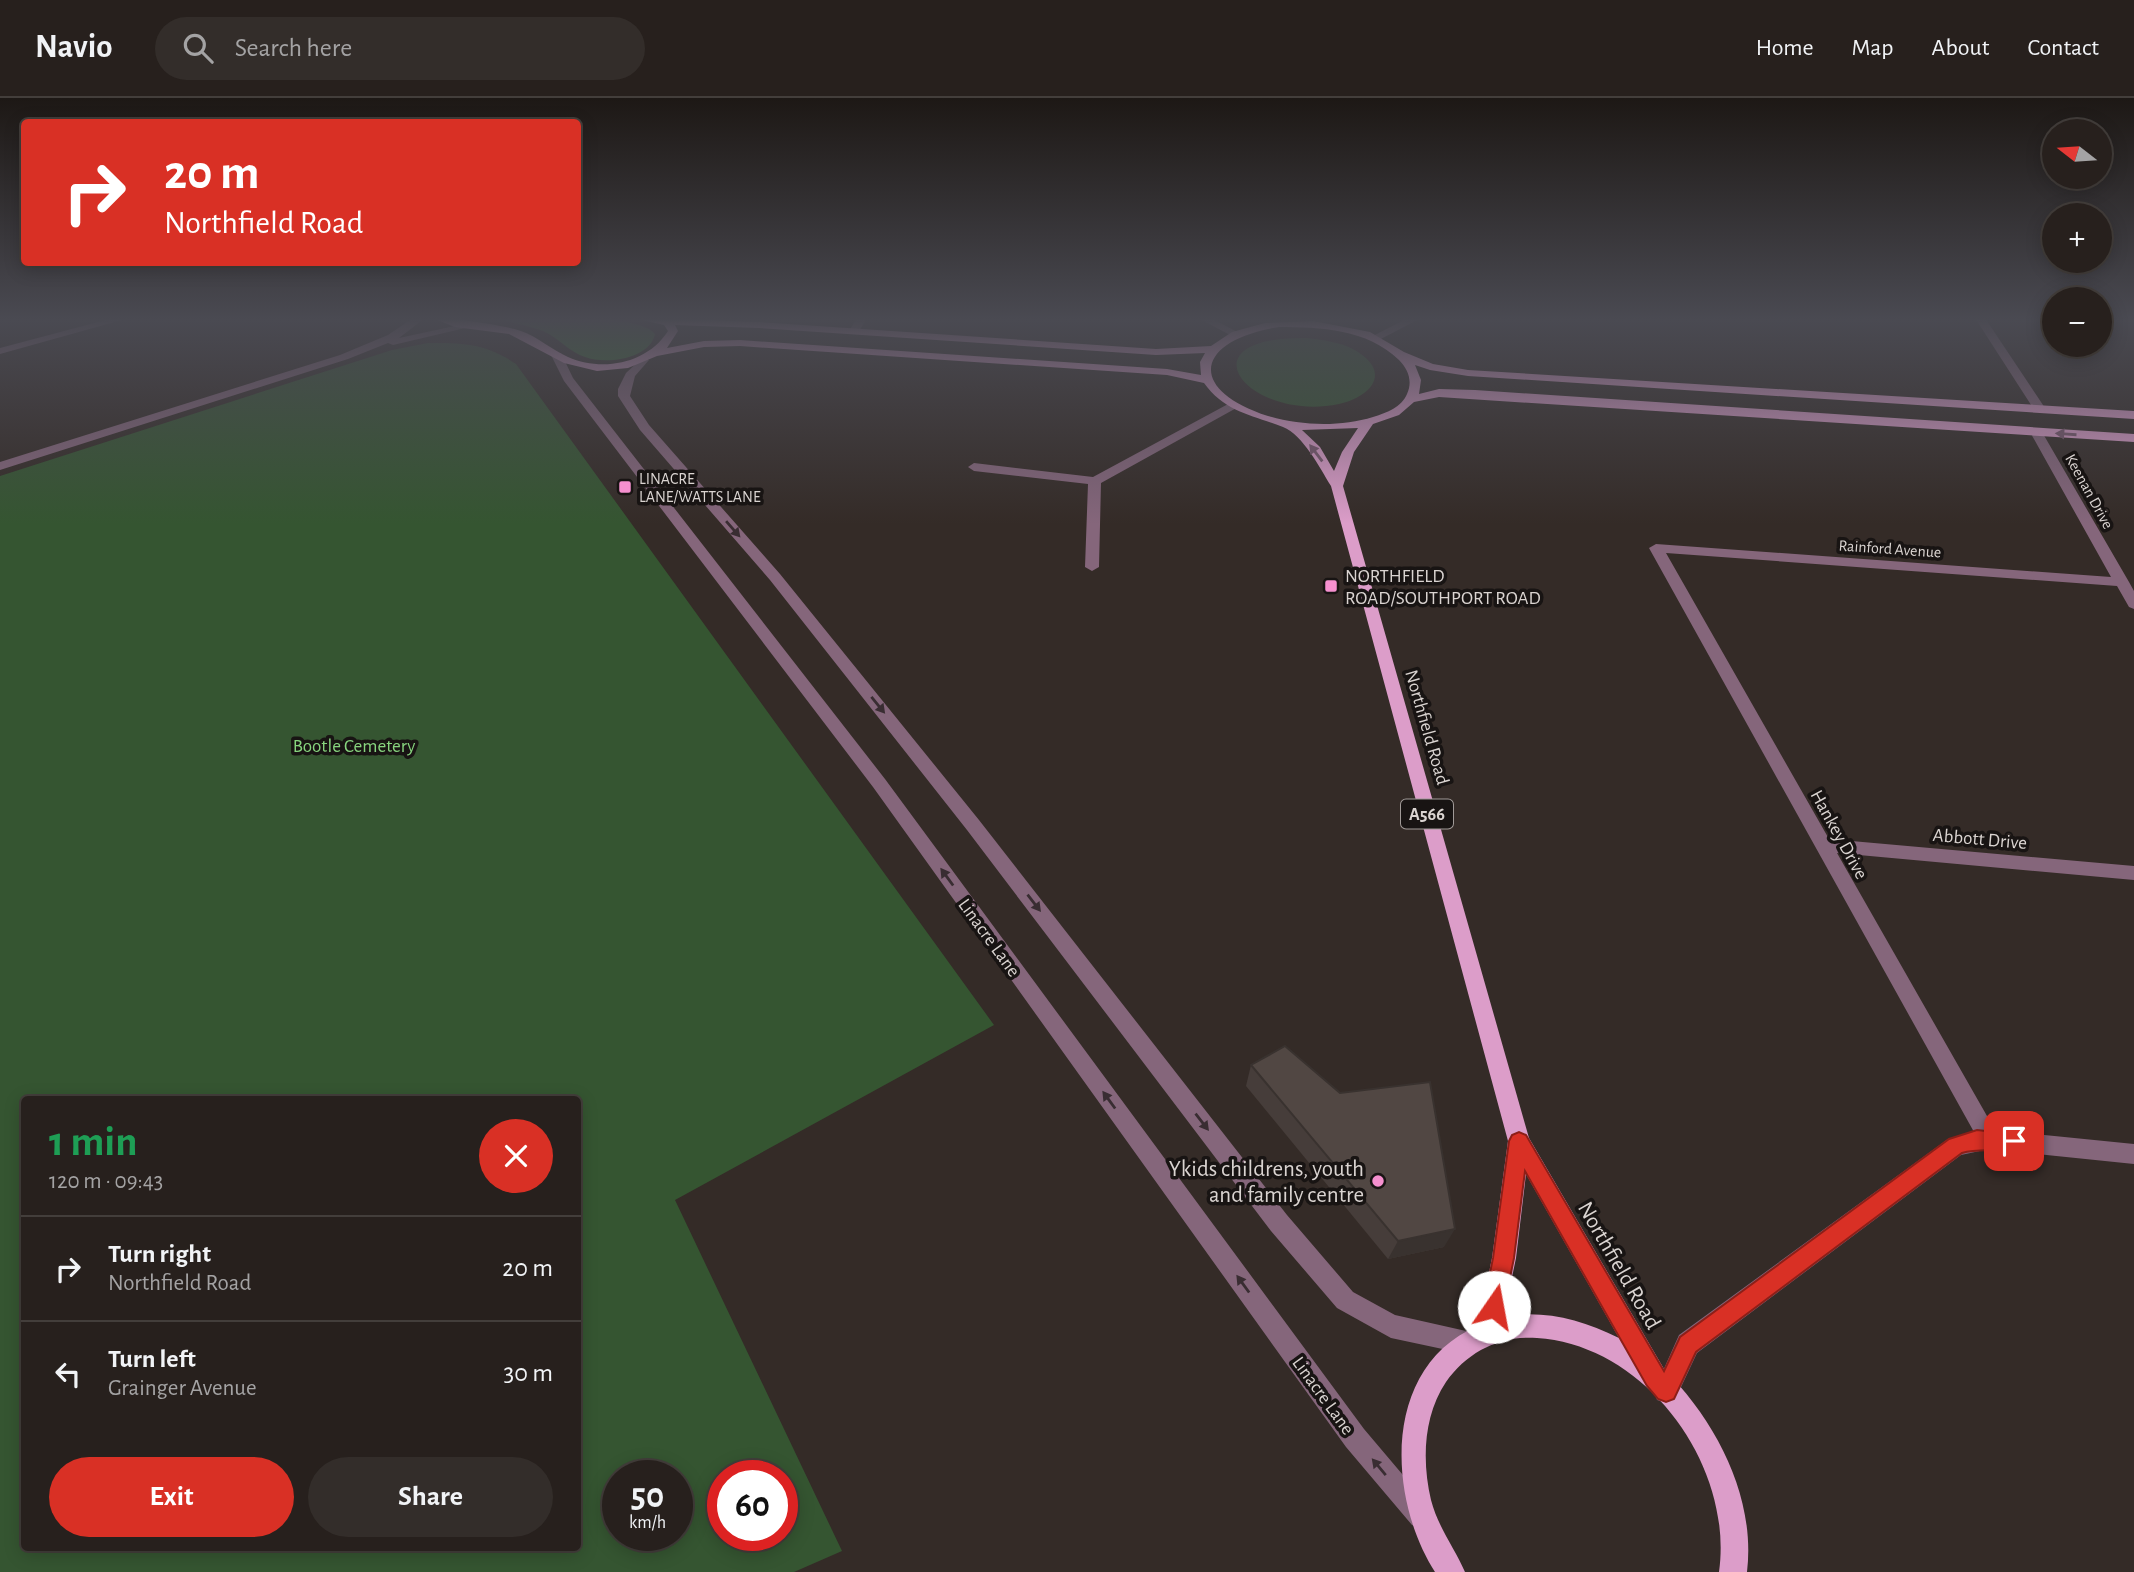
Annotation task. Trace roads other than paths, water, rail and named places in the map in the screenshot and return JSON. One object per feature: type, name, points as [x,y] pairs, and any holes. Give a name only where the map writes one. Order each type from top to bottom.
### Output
[{"type":"main road","points":[[1214,387],[1223,398],[1250,414],[1290,425],[1331,427],[1369,422],[1400,409],[1410,400],[1415,387]]},
{"type":"main road","points":[[1693,387],[2134,415]]},
{"type":"main road","points":[[1410,400],[1439,393],[1475,394],[2134,438]]},
{"type":"main road","name":"Northfield Road","points":[[1337,486],[1342,460],[1354,439],[1369,422]]},
{"type":"main road","name":"Northfield Road","points":[[1290,425],[1315,450],[1337,486],[1519,1141],[1661,1384]]},
{"type":"main road","name":"Northfield Road","points":[[1489,1331],[1504,1258],[1519,1141]]},
{"type":"main road","points":[[1451,1572],[1440,1557],[1423,1519],[1413,1475],[1414,1427],[1434,1374],[1466,1342],[1504,1326],[1533,1325],[1571,1330],[1627,1356],[1661,1384],[1682,1406],[1711,1451],[1731,1504],[1733,1572]]},
{"type":"street","points":[[0,466],[245,387]]},
{"type":"street","name":"Linacre Lane","points":[[574,387],[879,783],[1355,1438],[1423,1519]]},
{"type":"street","points":[[625,387],[624,396],[644,427],[775,577],[956,803],[1279,1223],[1345,1300],[1391,1326],[1466,1342]]},
{"type":"street","points":[[2024,387],[2039,408]]},
{"type":"street","points":[[974,467],[1095,481],[1234,406]]},
{"type":"street","name":"Keenan Drive","points":[[2036,432],[2134,604]]},
{"type":"street","points":[[1092,566],[1095,481]]},
{"type":"street","name":"Rainford Avenue","points":[[1656,548],[2122,582]]},
{"type":"street","name":"Hankey Drive","points":[[1656,548],[1989,1139]]},
{"type":"street","name":"Abbott Drive","points":[[1822,845],[2134,873]]},
{"type":"street","points":[[1661,1384],[1688,1344],[1956,1146],[1989,1139],[2134,1154]]},
{"type":"place","name":"LINACRE LANE/WATTS LANE","points":[[625,487]]},
{"type":"place","name":"NORTHFIELD ROAD/SOUTHPORT ROAD","points":[[1331,586]]},
{"type":"place","name":"Ykids childrens, youth and family centre","points":[[1378,1181]]},
{"type":"park label","name":"Bootle Cemetery","points":[[354,745]]}]
